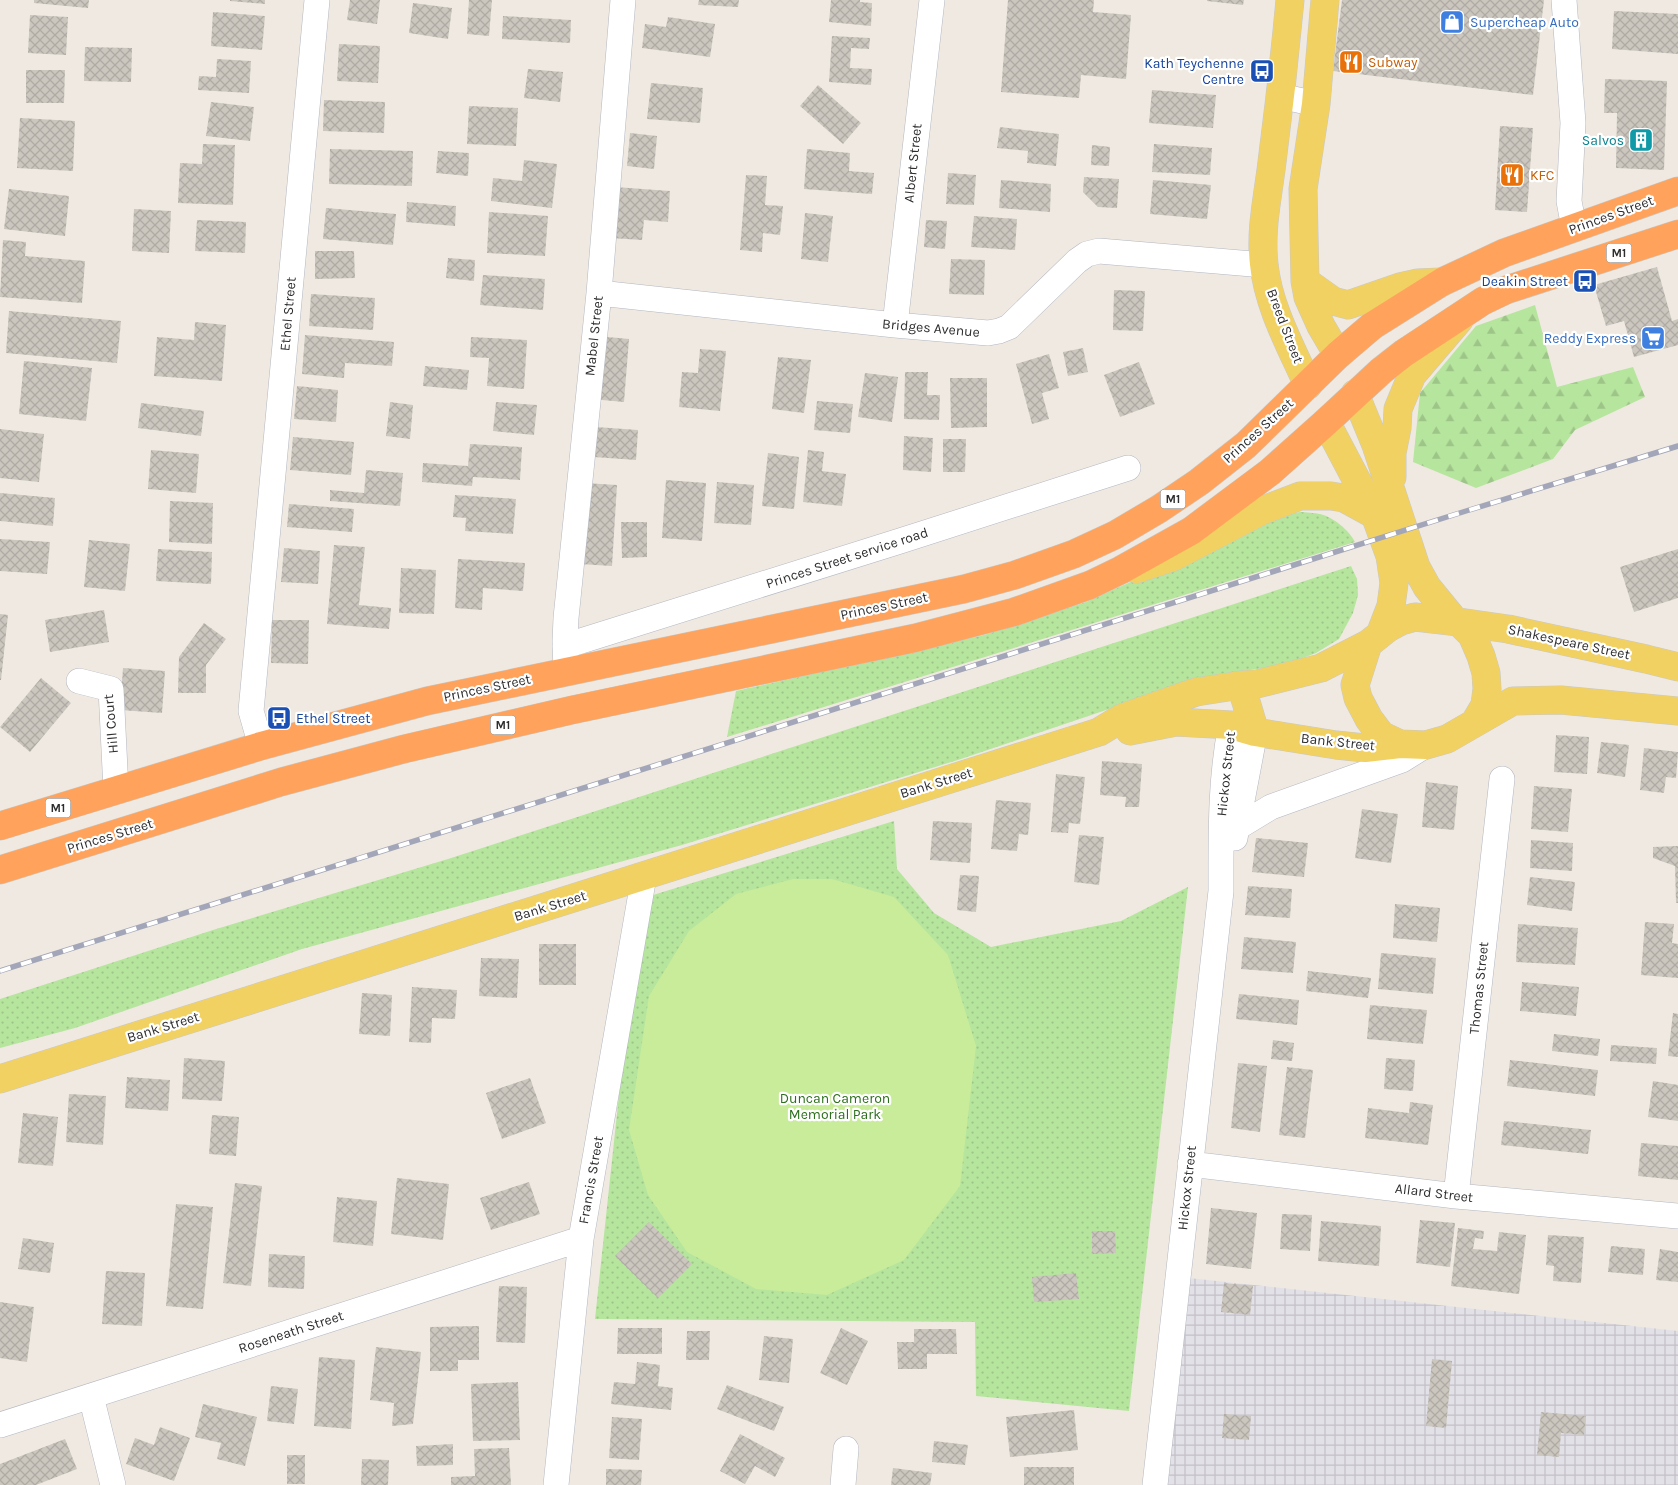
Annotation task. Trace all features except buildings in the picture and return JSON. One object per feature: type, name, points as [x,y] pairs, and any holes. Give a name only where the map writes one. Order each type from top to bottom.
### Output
[{"type":"highway","name":"Princes Street","points":[[0,826],[261,746],[427,701],[566,659],[964,589],[1014,575],[1074,554],[1115,535],[1199,482],[1246,445],[1338,355],[1372,326],[1442,282],[1504,253],[1678,191]]},
{"type":"highway","points":[[1574,228],[1585,242],[1606,243],[1678,221]]},
{"type":"highway","name":"Princes Street","points":[[0,870],[281,782],[414,747],[572,710],[915,638],[1014,612],[1090,585],[1150,555],[1191,531],[1270,472],[1381,371],[1404,353],[1483,302],[1506,290],[1678,234]]},
{"type":"highway","points":[[1338,355],[1355,394]]},
{"type":"highway","name":"Breed Street","points":[[1308,385],[1326,422]]},
{"type":"highway","points":[[566,659],[572,710]]},
{"type":"main road","name":"Breed Street","points":[[1290,0],[1263,234],[1264,265],[1270,294],[1284,333],[1308,385]]},
{"type":"main road","points":[[1325,0],[1316,104],[1303,189],[1305,281],[1308,297],[1321,326],[1338,355]]},
{"type":"main road","points":[[1305,281],[1333,302],[1348,305],[1400,287],[1418,283],[1442,282]]},
{"type":"main road","points":[[1392,493],[1392,453],[1397,428],[1398,409],[1412,375],[1462,316]]},
{"type":"main road","points":[[1355,394],[1376,445],[1416,567],[1427,587],[1456,621],[1472,635],[1481,656],[1486,673],[1487,689],[1485,705],[1475,722]]},
{"type":"main road","name":"Breed Street","points":[[1326,422],[1375,515],[1390,556],[1394,583],[1391,606],[1375,638]]},
{"type":"main road","points":[[1090,585],[1174,557],[1261,511],[1300,496],[1344,498],[1375,515]]},
{"type":"main road","points":[[1456,621],[1415,617],[1401,621],[1375,638],[1355,685],[1358,698],[1368,719],[1382,735],[1400,744],[1426,745],[1447,739],[1513,701],[1561,700],[1678,711]]},
{"type":"main road","name":"Shakespeare Street","points":[[1456,621],[1508,629],[1646,658],[1678,667]]},
{"type":"main road","name":"Bank Street","points":[[0,1078],[1099,732],[1122,718],[1196,692],[1257,684],[1321,668],[1375,638]]},
{"type":"main road","name":"Hickox Street","points":[[1241,685],[1243,728]]},
{"type":"main road","name":"Bank Street","points":[[1099,732],[1129,731],[1176,722],[1243,728],[1336,745],[1365,748],[1400,744]]},
{"type":"street","name":"Ethel Street","points":[[261,746],[251,711],[317,0]]},
{"type":"street","name":"Mabel Street","points":[[566,659],[566,618],[599,294],[623,0]]},
{"type":"street","name":"Albert Street","points":[[895,325],[932,0]]},
{"type":"street","points":[[1564,0],[1573,123],[1569,201],[1574,228]]},
{"type":"street","points":[[1280,96],[1316,104]]},
{"type":"street","name":"Bridges Avenue","points":[[599,294],[895,325],[973,332],[999,331],[1009,327],[1018,320],[1077,261],[1087,254],[1099,251],[1264,265]]},
{"type":"street","name":"Princes Street service road","points":[[566,659],[891,544],[1128,468]]},
{"type":"street","points":[[1646,658],[1678,662]]},
{"type":"street","name":"Hill Court","points":[[79,681],[111,689],[116,790]]},
{"type":"street","name":"Hickox Street","points":[[1155,1485],[1229,824],[1225,755],[1243,728]]},
{"type":"street","name":"Hickox Street","points":[[1229,824],[1402,760],[1426,745]]},
{"type":"street","name":"Thomas Street","points":[[1456,1196],[1502,779]]},
{"type":"street","name":"Francis Street","points":[[556,1485],[581,1239],[644,876]]},
{"type":"street","name":"Allard Street","points":[[1190,1164],[1456,1196],[1678,1216]]},
{"type":"street","name":"Roseneath Street","points":[[0,1425],[581,1239]]},
{"type":"street","points":[[91,1396],[113,1485]]},
{"type":"street","points":[[843,1485],[846,1449]]},
{"type":"shaded area","points":[[1189,1278],[1678,1331],[1678,1485],[1166,1485]]},
{"type":"green space","points":[[1535,305],[1557,387],[1633,367],[1645,397],[1575,430],[1553,459],[1476,488],[1413,462],[1420,393],[1476,326]]},
{"type":"green space","points":[[1300,512],[1320,514],[1330,518],[1345,529],[1355,542],[727,737],[736,691],[984,635],[1086,602],[1275,517]]},
{"type":"green space","points":[[1351,566],[1357,579],[1358,595],[1353,613],[1339,639],[1316,653],[1284,665],[1229,673],[1186,683],[961,759],[682,845],[302,949],[75,1028],[0,1048],[0,999],[213,930],[448,859]]},
{"type":"green space","name":"Duncan Cameron Memorial Park","points":[[894,821],[897,869],[934,913],[991,947],[1121,921],[1188,887],[1129,1411],[976,1396],[975,1322],[595,1319],[640,899]]},
{"type":"green space","points":[[793,879],[832,879],[894,897],[948,955],[976,1046],[960,1186],[904,1260],[827,1295],[756,1289],[687,1252],[648,1195],[629,1130],[649,996],[689,931],[736,894]]},
{"type":"railway","points":[[0,971],[1678,446]]},
{"type":"place","name":"Supercheap Auto","points":[[1452,22]]},
{"type":"place","name":"Subway","points":[[1351,62]]},
{"type":"place","name":"Kath Teychenne Centre","points":[[1262,71]]},
{"type":"place","name":"Salvos","points":[[1641,140]]},
{"type":"place","name":"KFC","points":[[1512,175]]},
{"type":"place","name":"Deakin Street","points":[[1585,281]]},
{"type":"place","name":"Reddy Express","points":[[1653,338]]},
{"type":"place","name":"Ethel Street","points":[[279,718]]}]
